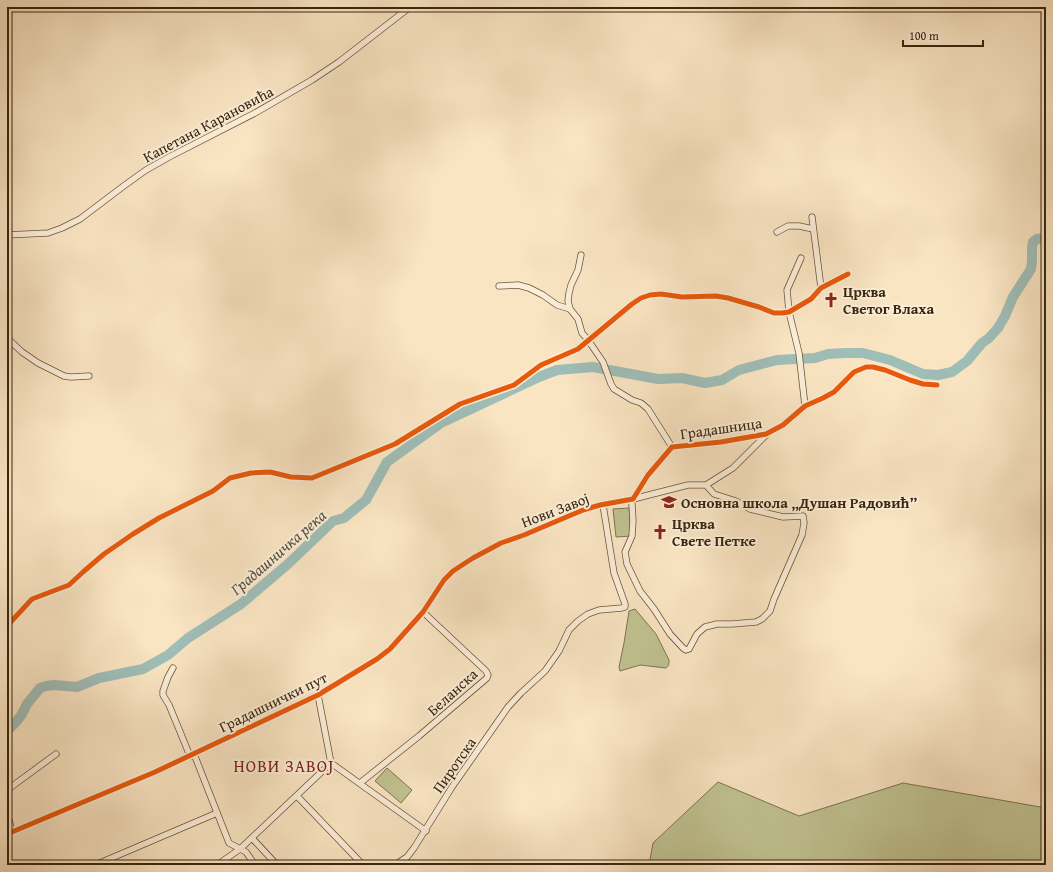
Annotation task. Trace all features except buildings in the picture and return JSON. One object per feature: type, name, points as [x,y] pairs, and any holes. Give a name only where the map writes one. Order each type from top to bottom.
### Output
[{"type":"street","name":"Капетана Карановића","points":[[7,234],[48,233],[80,219],[146,170],[255,113],[312,80],[339,62],[410,7]]},
{"type":"street","points":[[812,217],[821,288]]},
{"type":"street","points":[[777,232],[788,226],[799,226],[813,229]]},
{"type":"street","points":[[581,255],[578,270],[569,293],[568,301],[570,309],[578,319],[582,333],[603,362],[608,378],[614,389],[632,400],[641,403],[648,409],[672,447]]},
{"type":"street","points":[[801,258],[787,290],[789,312],[799,353],[805,406]]},
{"type":"street","points":[[7,626],[32,599],[69,585],[104,554],[133,534],[159,518],[213,492],[230,478],[251,473],[270,472],[291,477],[312,478],[395,444],[460,404],[514,384],[541,365],[578,349],[641,298],[661,294],[682,297],[716,296],[782,313],[789,312],[812,299],[821,288],[848,274]]},
{"type":"street","points":[[499,286],[524,286],[539,292],[556,305],[570,309]]},
{"type":"street","points":[[7,338],[22,352],[38,363],[64,376],[89,376]]},
{"type":"street","name":"Градашница","points":[[631,499],[648,475],[672,447],[721,442],[766,434],[783,425],[805,406],[834,392],[854,372],[866,367],[881,369],[923,384],[937,385]]},
{"type":"street","points":[[706,485],[714,494],[736,501],[750,509],[783,517],[803,516],[804,523],[802,535],[770,611],[762,619],[756,622],[717,624],[705,627],[697,634],[689,649],[686,650],[670,634],[640,591],[627,564],[625,552],[632,536],[633,521],[631,499],[688,485],[706,485],[733,468],[766,434]]},
{"type":"street","name":"Нови Завој","points":[[512,539],[583,510],[631,499]]},
{"type":"street","name":"Пиротска","points":[[395,865],[407,857],[414,848],[452,787],[508,707],[549,666],[559,650],[568,630],[588,614],[599,610],[622,608],[625,606],[626,604],[614,573],[602,505]]},
{"type":"street","name":"Градашнички пут","points":[[10,832],[155,772],[318,695],[384,654],[396,644],[423,612],[444,580],[453,572],[484,551],[512,539]]},
{"type":"street","name":"Беланска","points":[[360,783],[419,736],[487,678],[488,675],[486,671],[423,612]]},
{"type":"street","points":[[173,668],[163,690],[163,695],[192,755],[229,842],[246,852],[255,865]]},
{"type":"street","points":[[318,695],[331,763],[426,831]]},
{"type":"street","points":[[7,790],[56,754]]},
{"type":"street","points":[[217,865],[240,849],[331,763]]},
{"type":"street","points":[[297,796],[363,865]]},
{"type":"street","points":[[7,813],[10,832]]},
{"type":"street","points":[[95,865],[217,813]]},
{"type":"street","points":[[252,838],[277,865]]},
{"type":"green space","points":[[629,508],[632,536],[616,537],[613,509]]},
{"type":"green space","points":[[635,609],[656,634],[669,660],[669,665],[666,668],[640,665],[620,671],[619,667],[629,611]]},
{"type":"green space","points":[[387,768],[412,790],[401,803],[375,781]]},
{"type":"green space","points":[[718,782],[799,816],[903,783],[1046,808],[1046,865],[649,865],[653,843]]},
{"type":"waterway","name":"Градашничка река","points":[[7,731],[16,722],[27,704],[40,688],[54,685],[77,687],[99,678],[143,669],[168,655],[188,638],[241,604],[288,564],[333,521],[344,518],[366,500],[387,462],[441,423],[557,370],[593,367],[658,379],[682,378],[705,383],[722,380],[739,370],[777,360],[815,358],[828,354],[863,353],[890,360],[923,374],[938,375],[952,372],[967,361],[982,343],[998,328],[1013,297],[1031,269],[1033,242],[1037,239],[1046,238]]},
{"type":"cycle path","points":[[7,626],[32,599],[69,585],[104,554],[133,534],[159,518],[213,491],[230,478],[251,473],[270,472],[291,477],[312,478],[395,444],[460,404],[514,385],[541,365],[578,349],[641,298],[661,294],[682,297],[716,296],[759,307],[774,313],[782,313],[789,312],[811,299],[821,288],[848,274]]},
{"type":"cycle path","points":[[7,834],[155,772],[318,695],[377,659],[390,649],[423,612],[444,580],[453,571],[501,543],[583,510],[600,505],[633,499],[648,475],[672,447],[721,442],[766,434],[783,425],[805,406],[834,392],[854,372],[866,367],[885,370],[923,384],[937,385]]},
{"type":"place","name":"Црква Светог Влаха","points":[[831,300]]},
{"type":"place","name":"Основна школа „Душан Радовић”","points":[[669,502]]},
{"type":"place","name":"Црква Свете Петке","points":[[660,532]]},
{"type":"district","name":"НОВИ ЗАВОЈ","points":[[284,765]]}]
